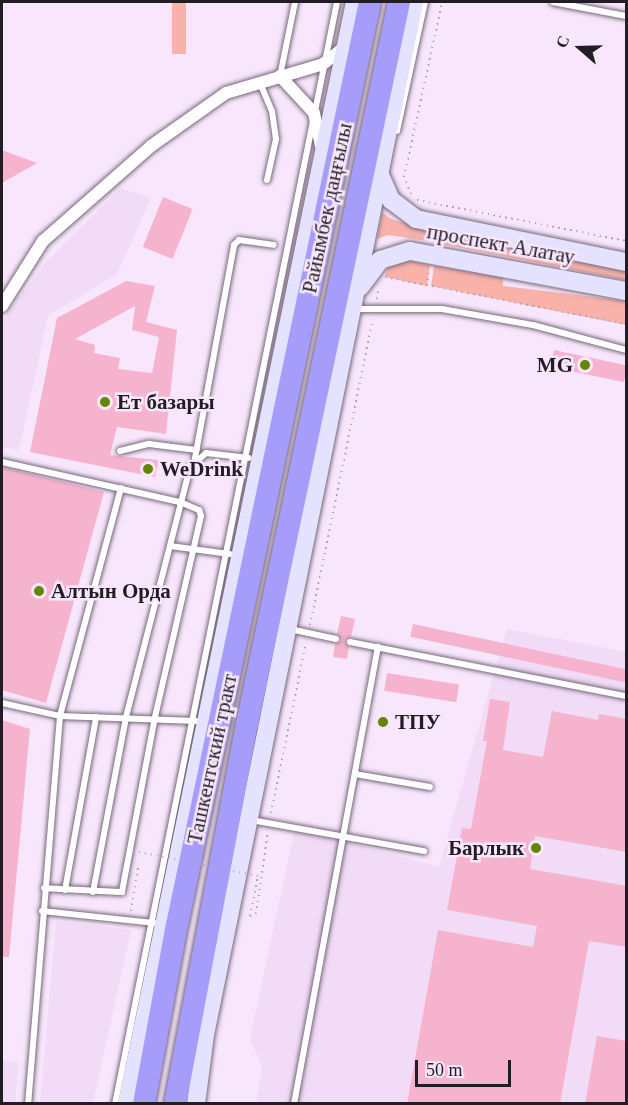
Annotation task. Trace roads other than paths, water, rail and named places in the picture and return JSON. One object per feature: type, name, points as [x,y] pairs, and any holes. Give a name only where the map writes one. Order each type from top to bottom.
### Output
[{"type":"highway","name":"Райымбек даңғылы","points":[[284,414],[370,2]]},
{"type":"highway","name":"Райымбек даңғылы","points":[[189,1103],[248,724],[373,164],[399,2]]},
{"type":"highway","name":"Ташкентский тракт","points":[[144,1104],[284,414]]},
{"type":"main road","points":[[127,1104],[156,923],[252,458],[321,161],[354,2]]},
{"type":"main road","points":[[189,1103],[252,820],[291,629],[353,304],[373,164],[414,2]]},
{"type":"main road","name":"проспект Алатау","points":[[373,164],[391,200],[416,219],[627,262]]},
{"type":"main road","name":"проспект Алатау","points":[[353,304],[380,260],[410,251],[627,291]]},
{"type":"street","points":[[2,306],[43,241],[91,195],[151,146],[226,93],[322,64],[345,47]]},
{"type":"street","points":[[280,76],[314,113],[321,134],[321,161]]},
{"type":"lane","points":[[280,76],[294,2]]},
{"type":"lane","points":[[195,458],[206,453],[252,458],[322,64],[337,2]]},
{"type":"lane","points":[[373,164],[393,150],[425,2]]},
{"type":"lane","points":[[553,2],[627,16]]},
{"type":"lane","points":[[259,83],[272,111],[276,139],[267,180]]},
{"type":"lane","points":[[93,892],[126,717],[180,502],[197,450],[234,245],[239,240],[274,244]]},
{"type":"lane","points":[[353,304],[375,308],[465,313],[533,325],[627,350]]},
{"type":"lane","points":[[120,452],[148,444],[197,450]]},
{"type":"lane","points":[[2,462],[180,502],[199,510],[194,548],[155,717],[122,892],[44,888]]},
{"type":"lane","points":[[28,1104],[42,911],[60,716],[121,489]]},
{"type":"lane","points":[[170,546],[232,555]]},
{"type":"lane","points":[[291,629],[336,639]]},
{"type":"lane","points":[[350,642],[627,696]]},
{"type":"lane","points":[[294,1104],[378,647]]},
{"type":"lane","points":[[2,703],[60,716],[155,717],[199,721]]},
{"type":"lane","points":[[65,890],[96,717]]},
{"type":"lane","points":[[355,774],[430,787]]},
{"type":"lane","points":[[252,820],[424,850]]},
{"type":"lane","points":[[42,911],[156,923],[115,1104]]},
{"type":"place","name":"MG","points":[[585,365]]},
{"type":"place","name":"Ет базары","points":[[105,402]]},
{"type":"place","name":"WeDrink","points":[[148,469]]},
{"type":"place","name":"Алтын Орда","points":[[39,591]]},
{"type":"place","name":"ТПУ","points":[[383,722]]},
{"type":"place","name":"Барлык","points":[[536,848]]}]
